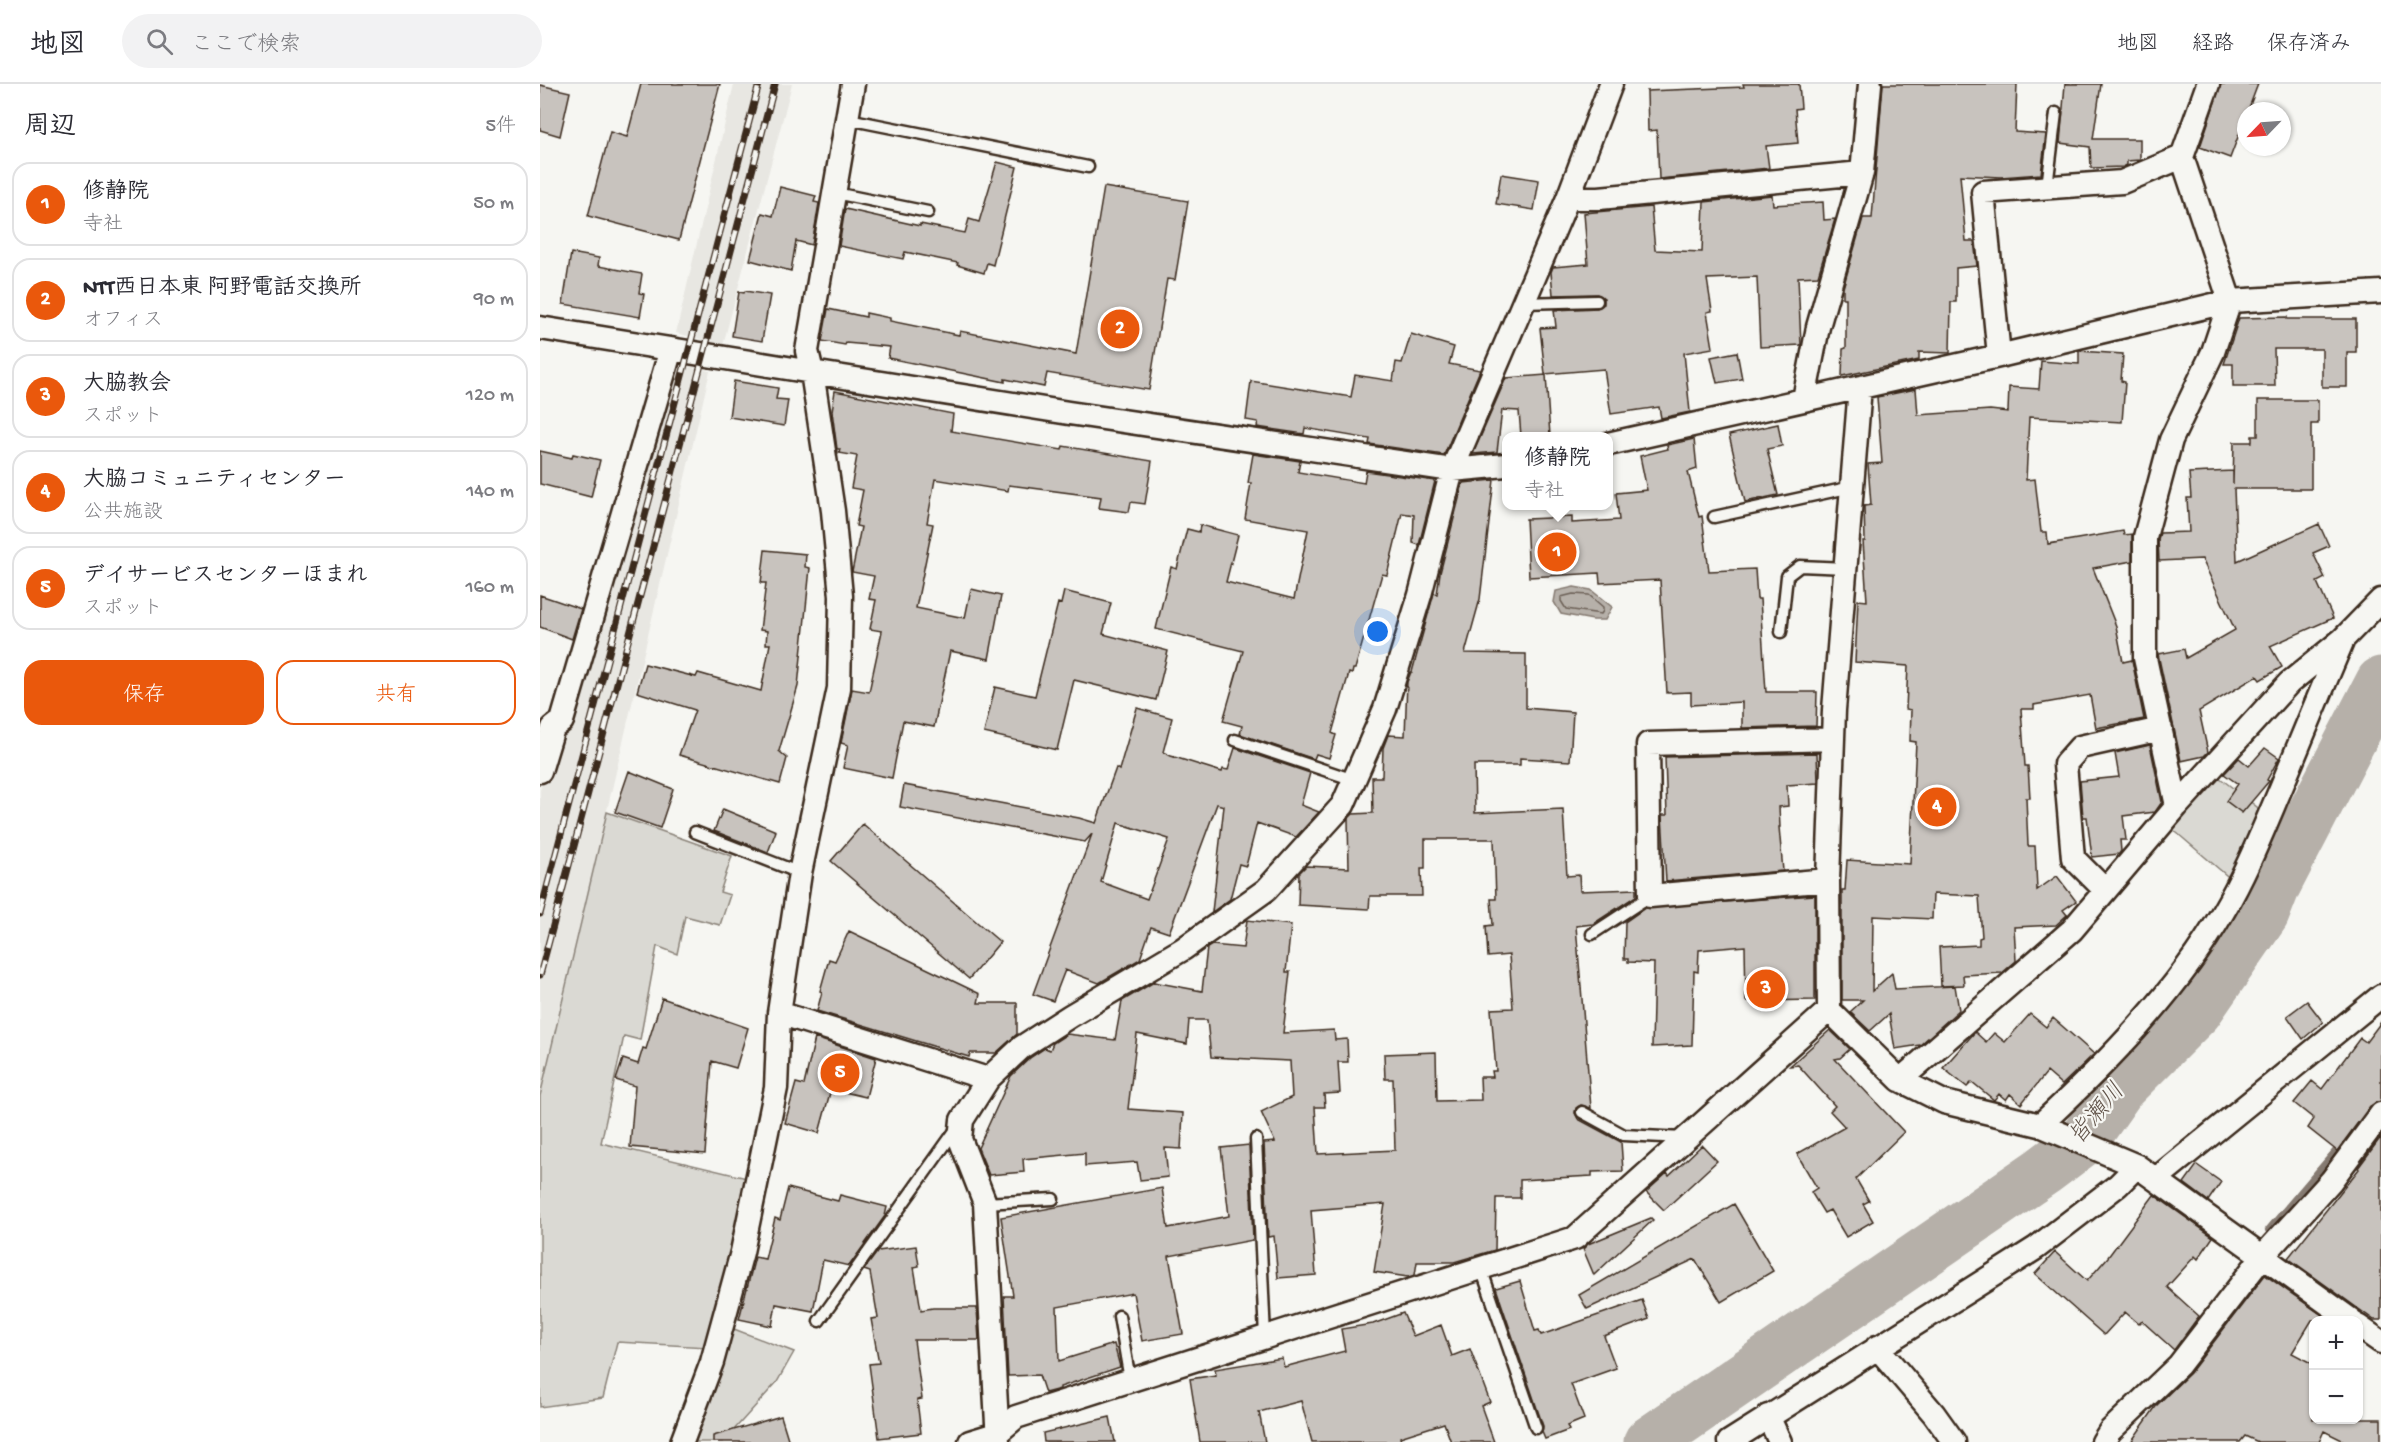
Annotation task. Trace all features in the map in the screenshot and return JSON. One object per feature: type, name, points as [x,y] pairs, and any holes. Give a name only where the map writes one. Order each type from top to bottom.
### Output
[{"type":"street","points":[[682,1442],[712,1362],[742,1252],[776,1088],[779,1013],[800,873],[839,687],[841,596],[833,511],[807,351],[854,84]]},
{"type":"street","points":[[997,1438],[985,1203],[960,1139],[962,1120],[988,1079],[1022,1047],[1183,949],[1266,890],[1343,805],[1385,709],[1420,595],[1452,470],[1568,198],[1611,84]]},
{"type":"street","points":[[1804,399],[1818,327],[1862,173],[1870,84]]},
{"type":"street","points":[[2177,806],[2145,658],[2145,537],[2171,440],[2213,352],[2230,301],[2182,157],[2208,84]]},
{"type":"street","points":[[1999,356],[1983,192],[2122,182],[2182,157]]},
{"type":"street","points":[[1568,198],[1599,198],[1862,173]]},
{"type":"street","points":[[1613,443],[1999,356],[2230,301],[2381,292]]},
{"type":"street","points":[[540,328],[1069,414],[1452,470],[1502,465]]},
{"type":"street","points":[[540,771],[553,728],[562,721],[671,349]]},
{"type":"street","points":[[1860,387],[1833,739],[1828,880],[1829,1010],[1900,1080],[1944,1102],[2040,1125],[2137,1166],[2345,1316]]},
{"type":"street","points":[[1900,1080],[2072,930],[2177,806],[2289,683],[2343,639],[2381,600]]},
{"type":"street","points":[[2040,1125],[2086,1083],[2180,977],[2223,912],[2254,853],[2343,639]]},
{"type":"street","points":[[2105,890],[2073,858],[2065,764],[2080,747],[2161,729]]},
{"type":"street","points":[[1828,880],[1650,896],[1648,744],[1833,739]]},
{"type":"street","points":[[2156,1179],[2381,996]]},
{"type":"street","points":[[970,1442],[997,1438],[1016,1417],[1575,1238],[1829,1010]]},
{"type":"street","points":[[779,1013],[988,1079]]},
{"type":"street","points":[[2107,1440],[2179,1365],[2262,1257],[2331,1181],[2381,1114]]},
{"type":"street","points":[[1729,1442],[2036,1248],[2118,1185],[2137,1166]]},
{"type":"street","points":[[2363,1329],[2381,1342]]},
{"type":"street","points":[[1877,1347],[1934,1414],[1954,1442]]},
{"type":"street","points":[[1768,1416],[1780,1442]]},
{"type":"lane","points":[[2047,187],[2056,113]]},
{"type":"lane","points":[[848,119],[1088,167]]},
{"type":"lane","points":[[835,193],[928,212]]},
{"type":"lane","points":[[1523,303],[1598,301]]},
{"type":"lane","points":[[1714,517],[1852,487]]},
{"type":"lane","points":[[1781,632],[1787,576],[1800,566],[1845,568]]},
{"type":"lane","points":[[1235,740],[1354,780]]},
{"type":"lane","points":[[695,832],[800,873]]},
{"type":"lane","points":[[1592,934],[1650,896]]},
{"type":"lane","points":[[1582,1112],[1624,1135],[1686,1138]]},
{"type":"lane","points":[[819,1321],[962,1120]]},
{"type":"lane","points":[[1256,1139],[1265,1337]]},
{"type":"lane","points":[[985,1203],[1053,1199]]},
{"type":"lane","points":[[1481,1268],[1536,1428]]},
{"type":"lane","points":[[1119,1316],[1130,1380]]},
{"type":"shaded area","points":[[734,84],[792,84],[723,345],[676,333]]},
{"type":"shaded area","points":[[672,362],[710,371],[540,1096],[540,790]]},
{"type":"shaded area","points":[[2215,774],[2262,811],[2233,881],[2170,827]]},
{"type":"shaded area","points":[[607,812],[732,856],[720,892],[730,895],[720,925],[685,916],[677,954],[657,946],[640,1040],[624,1036],[601,1143],[747,1178],[708,1347],[617,1342],[603,1398],[540,1407],[540,1096]]},
{"type":"shaded area","points":[[734,1329],[794,1352],[777,1382],[723,1442],[693,1442]]},
{"type":"water","points":[[1574,587],[1591,590],[1612,607],[1605,620],[1561,614],[1554,602],[1556,591]]},
{"type":"building","points":[[641,84],[720,84],[679,240],[588,216],[610,132],[627,137]]},
{"type":"building","points":[[1743,84],[1799,84],[1801,108],[1795,109],[1798,143],[1766,146],[1769,168],[1659,179],[1657,130],[1648,131],[1647,91],[1744,87]]},
{"type":"building","points":[[1883,84],[2017,84],[2015,132],[2046,134],[2041,174],[2001,177],[1960,175],[1966,241],[1974,241],[1977,266],[1956,268],[1956,302],[1951,302],[1950,353],[1919,352],[1919,360],[1842,376],[1843,349],[1846,348],[1846,298],[1843,298],[1843,288],[1863,218],[1872,218]]},
{"type":"building","points":[[2065,84],[2101,84],[2093,139],[2140,139],[2140,160],[2127,161],[2127,165],[2123,167],[2091,168],[2090,147],[2060,143]]},
{"type":"building","points":[[2221,84],[2258,84],[2251,102],[2237,102],[2237,140],[2230,158],[2200,147]]},
{"type":"building","points":[[540,85],[570,92],[560,136],[540,130]]},
{"type":"building","points":[[997,162],[1017,167],[993,265],[987,263],[984,273],[957,265],[958,263],[905,252],[903,259],[839,246],[845,209],[920,226],[920,224],[965,233],[969,219],[979,222]]},
{"type":"building","points":[[1501,174],[1539,180],[1534,210],[1496,204]]},
{"type":"building","points":[[780,187],[816,196],[814,202],[819,203],[812,245],[796,241],[791,271],[750,260],[762,213],[773,216]]},
{"type":"building","points":[[1104,187],[1188,201],[1175,280],[1167,279],[1149,390],[1047,373],[1044,387],[1005,379],[1005,382],[888,358],[890,347],[846,343],[845,345],[822,341],[828,309],[866,317],[866,313],[890,318],[890,321],[959,335],[960,331],[1076,354]]},
{"type":"building","points":[[1772,195],[1773,205],[1823,202],[1824,220],[1835,219],[1818,276],[1798,277],[1801,345],[1760,347],[1757,277],[1707,279],[1712,311],[1707,312],[1713,348],[1684,353],[1690,412],[1661,418],[1659,407],[1611,414],[1604,369],[1545,374],[1540,328],[1556,327],[1554,310],[1597,308],[1604,304],[1604,298],[1597,294],[1553,295],[1551,272],[1553,267],[1588,264],[1584,213],[1651,207],[1655,250],[1702,252],[1704,202]]},
{"type":"building","points":[[571,253],[599,258],[598,266],[642,274],[639,293],[644,294],[640,317],[563,304]]},
{"type":"building","points":[[745,291],[770,295],[762,341],[732,336],[739,292],[744,293]]},
{"type":"building","points":[[2287,317],[2287,319],[2356,319],[2356,352],[2347,352],[2347,387],[2322,387],[2322,349],[2274,349],[2275,386],[2233,386],[2233,364],[2224,364],[2239,318]]},
{"type":"building","points":[[1411,334],[1454,347],[1449,364],[1480,370],[1444,455],[1369,444],[1370,439],[1305,428],[1304,434],[1257,427],[1258,422],[1246,420],[1251,381],[1351,397],[1355,375],[1393,381],[1396,362],[1402,363]]},
{"type":"building","points":[[2079,351],[2123,354],[2121,381],[2125,382],[2122,422],[2029,417],[2026,480],[2035,479],[2041,532],[2047,532],[2048,544],[2123,531],[2124,535],[2132,534],[2132,561],[2093,568],[2116,626],[2123,662],[2132,660],[2144,719],[2096,728],[2090,695],[2034,705],[2034,709],[2021,709],[2030,798],[2026,798],[2028,846],[2035,846],[2037,890],[2057,876],[2076,901],[2063,910],[2067,915],[2056,925],[2014,927],[2016,961],[2002,973],[1963,975],[1964,985],[1941,986],[1939,947],[1979,945],[1979,938],[1982,937],[1979,896],[1933,894],[1932,919],[1873,916],[1872,991],[1892,973],[1895,989],[1955,986],[1959,1010],[1920,1045],[1895,1049],[1889,1014],[1870,1031],[1850,1012],[1863,1000],[1842,1000],[1842,890],[1845,890],[1847,860],[1910,864],[1916,742],[1910,741],[1911,710],[1906,709],[1908,666],[1855,662],[1858,600],[1867,601],[1863,541],[1865,541],[1864,506],[1871,505],[1868,464],[1882,463],[1877,397],[1916,389],[1918,415],[1990,410],[2008,412],[2009,387],[2039,389],[2041,361],[2079,364]]},
{"type":"building","points":[[1737,352],[1742,379],[1717,383],[1711,357]]},
{"type":"building","points":[[1546,375],[1550,432],[1521,432],[1519,411],[1502,410],[1497,452],[1473,454],[1506,378]]},
{"type":"building","points":[[734,381],[778,388],[776,399],[788,400],[784,426],[729,417]]},
{"type":"building","points":[[835,391],[953,414],[951,431],[1062,450],[1063,446],[1152,461],[1145,504],[1131,502],[1129,512],[1099,508],[1101,497],[1009,485],[1008,491],[935,479],[927,523],[933,524],[916,608],[965,618],[971,589],[1001,596],[989,659],[950,651],[934,727],[903,721],[892,778],[843,768],[848,745],[841,743],[852,689],[869,692],[882,631],[870,629],[876,600],[869,599],[874,576],[852,572],[861,527],[856,526],[863,490],[851,488],[857,456],[839,453],[840,449],[837,449],[832,411]]},
{"type":"building","points":[[2258,400],[2318,400],[2318,424],[2311,424],[2311,489],[2234,489],[2237,561],[2319,524],[2329,546],[2313,553],[2325,578],[2317,582],[2333,618],[2270,646],[2282,667],[2260,680],[2257,676],[2199,711],[2208,752],[2204,756],[2181,761],[2158,654],[2184,649],[2186,658],[2235,630],[2202,559],[2159,561],[2158,539],[2160,533],[2189,532],[2187,498],[2191,498],[2189,473],[2233,471],[2233,484],[2234,442],[2252,442],[2252,436],[2258,436]]},
{"type":"building","points":[[1778,424],[1782,446],[1767,449],[1778,495],[1745,502],[1729,435]]},
{"type":"building","points":[[1694,439],[1697,469],[1688,472],[1699,517],[1702,516],[1709,571],[1755,569],[1757,599],[1760,599],[1766,692],[1817,692],[1816,726],[1742,728],[1742,702],[1691,705],[1691,692],[1667,693],[1660,580],[1600,583],[1599,573],[1529,577],[1526,519],[1572,517],[1572,523],[1619,520],[1616,493],[1647,490],[1640,456],[1668,449],[1667,445]]},
{"type":"building","points":[[540,451],[572,458],[573,454],[600,460],[591,497],[540,484]]},
{"type":"building","points":[[1253,454],[1300,461],[1298,472],[1364,483],[1366,471],[1435,481],[1419,545],[1413,543],[1414,515],[1402,513],[1387,575],[1382,574],[1355,669],[1352,674],[1349,673],[1332,733],[1336,735],[1329,758],[1316,754],[1314,759],[1240,734],[1242,726],[1223,721],[1243,651],[1156,629],[1171,567],[1177,569],[1187,529],[1199,532],[1200,525],[1238,535],[1226,582],[1294,599],[1308,530],[1245,519]]},
{"type":"building","points":[[1494,480],[1480,599],[1465,653],[1526,654],[1526,708],[1573,712],[1570,761],[1520,758],[1520,765],[1474,765],[1475,813],[1563,809],[1567,876],[1579,875],[1580,891],[1636,889],[1636,896],[1593,924],[1576,926],[1591,1108],[1581,1105],[1576,1108],[1575,1113],[1578,1119],[1621,1142],[1623,1171],[1592,1172],[1592,1176],[1520,1180],[1520,1198],[1496,1198],[1495,1250],[1454,1262],[1417,1262],[1415,1275],[1408,1277],[1374,1272],[1385,1204],[1311,1210],[1316,1275],[1278,1278],[1274,1236],[1268,1237],[1264,1143],[1275,1142],[1261,1112],[1292,1097],[1290,1061],[1211,1057],[1207,1020],[1189,1020],[1187,1044],[1137,1034],[1128,1109],[1183,1113],[1181,1149],[1165,1148],[1168,1177],[1140,1180],[1137,1162],[1085,1166],[1085,1153],[1023,1159],[1024,1172],[989,1175],[978,1148],[1011,1076],[1030,1058],[1045,1048],[1050,1050],[1053,1043],[1067,1034],[1115,1040],[1122,1001],[1154,982],[1202,991],[1207,948],[1212,945],[1243,948],[1247,920],[1291,925],[1286,972],[1290,972],[1283,1033],[1334,1030],[1335,1040],[1347,1039],[1348,1062],[1338,1062],[1340,1093],[1324,1094],[1325,1107],[1315,1107],[1318,1154],[1395,1150],[1393,1079],[1385,1079],[1384,1054],[1436,1052],[1437,1101],[1481,1100],[1480,1077],[1493,1077],[1492,1071],[1496,1071],[1491,1009],[1513,1008],[1509,955],[1488,957],[1486,926],[1493,925],[1491,899],[1496,899],[1494,839],[1425,839],[1425,868],[1421,868],[1422,896],[1370,896],[1369,909],[1298,905],[1299,873],[1306,866],[1349,868],[1348,819],[1353,814],[1373,813],[1372,777],[1382,777],[1383,748],[1388,735],[1405,736],[1407,682],[1412,672],[1434,593],[1437,594],[1440,573],[1463,483]]},
{"type":"building","points":[[765,550],[806,554],[805,567],[810,568],[798,686],[779,751],[787,758],[780,784],[679,755],[695,710],[637,692],[645,664],[696,677],[698,673],[761,691],[770,644],[766,644],[767,631],[760,630],[766,583],[761,583]]},
{"type":"building","points":[[1064,591],[1111,603],[1103,634],[1168,651],[1156,700],[1074,680],[1057,750],[984,733],[995,687],[1035,696],[1058,603],[1061,604]]},
{"type":"building","points":[[540,595],[581,609],[572,639],[540,627]]},
{"type":"building","points":[[1137,708],[1172,718],[1163,752],[1171,756],[1222,772],[1223,769],[1228,770],[1235,748],[1310,773],[1301,805],[1319,812],[1296,837],[1257,823],[1246,866],[1239,864],[1230,899],[1212,912],[1224,806],[1217,804],[1169,933],[1151,927],[1140,959],[1099,983],[1065,970],[1053,1001],[1033,994],[1092,834],[1085,842],[900,807],[904,785],[1096,823],[1116,768],[1119,770]],"holes":[[[1118,823],[1169,839],[1147,899],[1101,882]]]},
{"type":"building","points":[[2150,745],[2162,802],[2155,812],[2123,816],[2126,840],[2120,840],[2119,854],[2092,857],[2087,817],[2083,817],[2080,781],[2119,777],[2115,753]]},
{"type":"building","points":[[2265,748],[2279,758],[2267,780],[2269,781],[2242,813],[2226,801],[2238,784],[2224,774],[2239,758],[2249,766]]},
{"type":"building","points":[[1817,753],[1818,783],[1787,785],[1788,806],[1779,807],[1783,871],[1666,881],[1662,815],[1667,815],[1665,757]]},
{"type":"building","points":[[629,771],[673,789],[660,828],[615,812]]},
{"type":"building","points":[[723,809],[776,831],[768,852],[714,831]]},
{"type":"building","points":[[863,824],[1000,942],[969,979],[831,861]]},
{"type":"building","points":[[1815,895],[1815,1000],[1746,1001],[1745,946],[1699,950],[1698,972],[1694,971],[1692,1045],[1652,1047],[1654,963],[1628,962],[1628,959],[1624,959],[1625,922],[1645,908]]},
{"type":"building","points":[[849,931],[980,994],[978,1003],[1017,1003],[1017,1034],[996,1053],[970,1053],[969,1057],[817,1011],[829,959],[835,961]]},
{"type":"building","points":[[662,998],[748,1028],[736,1068],[712,1061],[705,1154],[630,1147],[635,1086],[616,1080],[623,1059],[638,1064],[643,1048],[646,1049]]},
{"type":"building","points":[[2307,1001],[2323,1022],[2303,1039],[2287,1016]]},
{"type":"building","points":[[2030,1014],[2046,1027],[2053,1018],[2094,1054],[2062,1085],[2047,1072],[2021,1104],[2010,1094],[2006,1100],[1999,1094],[1994,1100],[1972,1082],[1967,1087],[1943,1068],[1975,1032],[1986,1042],[1994,1033],[2005,1042]]},
{"type":"building","points":[[2381,1022],[2381,1101],[2370,1106],[2337,1151],[2308,1128],[2314,1119],[2294,1103],[2312,1081],[2322,1089],[2360,1038],[2366,1042]]},
{"type":"building","points":[[1830,1030],[1850,1049],[1840,1058],[1835,1059],[1904,1132],[1856,1179],[1869,1201],[1863,1204],[1873,1221],[1846,1237],[1830,1210],[1824,1213],[1811,1192],[1817,1188],[1797,1154],[1845,1127],[1830,1111],[1835,1106],[1798,1065],[1790,1066]]},
{"type":"building","points":[[815,1038],[876,1058],[866,1097],[831,1089],[819,1133],[785,1123],[796,1083],[804,1085]]},
{"type":"building","points":[[2381,1137],[2381,1320],[2374,1320],[2288,1258],[2359,1169]]},
{"type":"building","points":[[1249,1145],[1253,1240],[1169,1256],[1183,1334],[1142,1341],[1133,1293],[1057,1307],[1059,1361],[1114,1344],[1120,1367],[1045,1393],[1039,1375],[1008,1376],[1004,1296],[1013,1296],[1001,1217],[1162,1188],[1168,1228],[1229,1216],[1221,1148]]},
{"type":"building","points":[[1702,1145],[1717,1161],[1664,1210],[1646,1192],[1667,1173],[1669,1176]]},
{"type":"building","points":[[2197,1165],[2221,1182],[2208,1201],[2184,1183]]},
{"type":"building","points":[[788,1188],[838,1201],[840,1195],[887,1207],[885,1216],[849,1266],[823,1260],[813,1311],[776,1304],[772,1326],[739,1319],[755,1257],[765,1259],[775,1218],[780,1220]]},
{"type":"building","points":[[2154,1195],[2213,1237],[2198,1259],[2195,1256],[2167,1287],[2199,1316],[2174,1350],[2142,1321],[2139,1324],[2125,1312],[2104,1335],[2035,1274],[2055,1252],[2087,1281],[2108,1257]]},
{"type":"building","points":[[1734,1204],[1773,1271],[1721,1302],[1695,1259],[1587,1309],[1579,1295]]},
{"type":"building","points":[[1651,1218],[1653,1220],[1594,1275],[1583,1249],[1588,1244]]},
{"type":"building","points":[[916,1246],[919,1266],[914,1267],[921,1310],[977,1308],[979,1340],[914,1340],[922,1399],[917,1400],[921,1433],[879,1438],[869,1364],[879,1363],[871,1319],[878,1318],[870,1272],[864,1270],[878,1251]]},
{"type":"building","points":[[2265,1275],[2323,1316],[2309,1316],[2309,1325],[2292,1353],[2309,1362],[2309,1424],[2363,1424],[2363,1419],[2381,1419],[2381,1442],[2346,1442],[2324,1431],[2319,1442],[2258,1442],[2245,1436],[2240,1442],[2131,1442],[2157,1405],[2190,1373]]},
{"type":"building","points":[[1520,1281],[1535,1331],[1539,1330],[1541,1335],[1642,1300],[1649,1319],[1604,1336],[1616,1368],[1571,1384],[1584,1419],[1567,1426],[1569,1430],[1545,1439],[1542,1432],[1543,1426],[1496,1288]]},
{"type":"building","points":[[1403,1313],[1413,1336],[1441,1325],[1452,1356],[1470,1349],[1490,1402],[1481,1406],[1494,1442],[1451,1442],[1444,1423],[1400,1437],[1401,1442],[1312,1442],[1301,1401],[1259,1412],[1265,1442],[1200,1442],[1190,1379],[1216,1375],[1215,1369],[1282,1358],[1284,1367],[1345,1351],[1341,1329],[1373,1324]]},
{"type":"building","points":[[781,1416],[789,1442],[713,1442],[713,1436]]},
{"type":"building","points":[[1110,1417],[1115,1442],[1044,1442],[1043,1433]]},
{"type":"waterway","name":"皆瀬川","points":[[1649,1442],[2043,1171],[2083,1141],[2120,1088],[2197,1011],[2264,914],[2275,886],[2381,682]]},
{"type":"waterway","points":[[2269,1230],[2338,1149],[2381,1093]]},
{"type":"railway","points":[[540,914],[759,84]]},
{"type":"railway","points":[[540,975],[775,84]]},
{"type":"place","name":"NTT西日本東 阿野電話交換所","points":[[1120,329]]},
{"type":"place","name":"修静院","points":[[1557,552]]},
{"type":"place","name":"大脇コミュニティセンター","points":[[1937,807]]},
{"type":"place","name":"大脇教会","points":[[1766,989]]},
{"type":"place","name":"デイサービスセンターほまれ","points":[[840,1073]]}]
